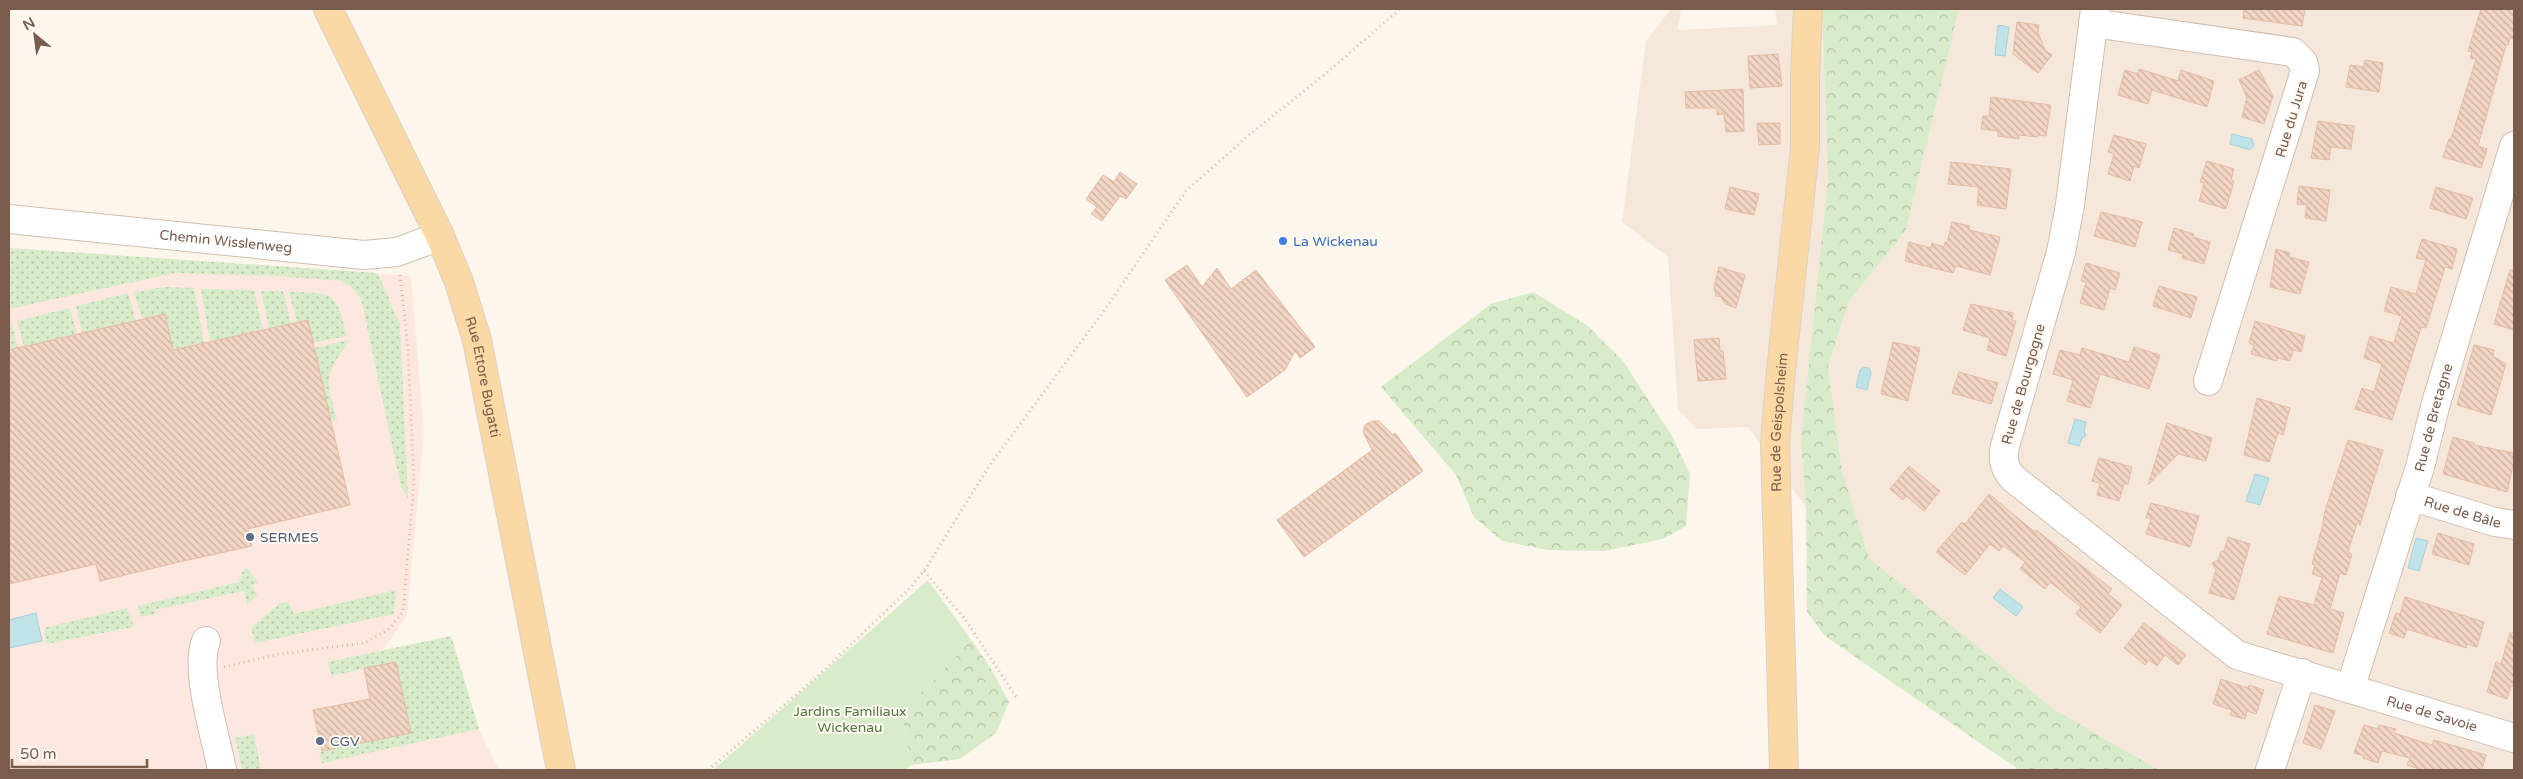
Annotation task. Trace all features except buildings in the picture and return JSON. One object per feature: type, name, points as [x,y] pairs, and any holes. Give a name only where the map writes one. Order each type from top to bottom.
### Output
[{"type":"main road","name":"Rue Ettore Bugatti","points":[[328,9],[440,236],[459,282],[477,340],[561,770]]},
{"type":"main road","name":"Rue de Geispolsheim","points":[[1793,9],[1805,76]]},
{"type":"main road","name":"Rue de Geispolsheim","points":[[1784,770],[1775,444],[1780,370],[1805,148],[1805,76],[1808,9]]},
{"type":"street","name":"Rue du Jura","points":[[2094,16],[2293,52],[2302,62],[2306,71],[2208,381]]},
{"type":"street","name":"Rue de Bourgogne","points":[[2094,16],[2070,206],[2061,252],[2005,446],[2005,466],[2014,479],[2236,655],[2302,673],[2350,689]]},
{"type":"street","name":"Rue de Bretagne","points":[[2350,689],[2410,496],[2457,329],[2481,259],[2514,146]]},
{"type":"street","name":"Chemin Wisslenweg","points":[[9,219],[364,255],[397,252],[440,236]]},
{"type":"street","name":"Rue de Bâle","points":[[2410,496],[2495,522],[2514,525]]},
{"type":"street","points":[[206,640],[202,650],[202,673],[222,770]]},
{"type":"street","points":[[2270,770],[2302,673]]},
{"type":"street","name":"Rue de Savoie","points":[[2350,689],[2514,738]]},
{"type":"path","points":[[708,770],[817,677],[909,589],[924,571],[989,466],[1101,315],[1186,191],[1249,135],[1329,71],[1400,9]]},
{"type":"path","points":[[202,673],[279,654],[364,643],[388,630],[403,612],[414,482],[414,459],[406,327],[397,252]]},
{"type":"path","points":[[924,571],[965,619],[1016,697]]},
{"type":"shaded area","points":[[1671,9],[1681,9],[1678,30],[1777,25],[1775,9],[1822,9],[1828,177],[1801,440],[1806,507],[1748,427],[1696,429],[1678,409],[1668,257],[1622,222],[1646,41]]},
{"type":"shaded area","points":[[1959,9],[2514,9],[2514,770],[2159,770],[2055,710],[1869,558],[1842,471],[1828,366],[1849,301],[1906,230]]},
{"type":"shaded area","points":[[9,248],[411,276],[424,432],[407,616],[383,650],[451,636],[479,729],[499,770],[9,770]]},
{"type":"green space","points":[[1822,9],[1959,9],[1906,230],[1849,301],[1828,366],[1842,471],[1869,558],[2055,710],[2159,770],[2019,770],[1825,636],[1807,612],[1806,507],[1801,440],[1828,177]]},
{"type":"green space","points":[[9,248],[378,273],[400,325],[408,498],[401,487],[361,298],[342,281],[276,276],[175,273],[9,309]]},
{"type":"green space","points":[[164,287],[194,288],[204,343],[173,350],[165,314],[142,319],[134,292]]},
{"type":"green space","points":[[201,289],[254,290],[263,330],[210,342]]},
{"type":"green space","points":[[261,291],[283,291],[291,323],[269,329]]},
{"type":"green space","points":[[289,292],[324,294],[331,298],[340,310],[347,336],[313,343],[308,320],[297,322]]},
{"type":"green space","points":[[1533,292],[1588,326],[1623,361],[1672,436],[1690,474],[1686,526],[1663,539],[1604,551],[1548,550],[1502,541],[1474,517],[1456,475],[1381,387],[1491,304]]},
{"type":"green space","points":[[128,293],[136,321],[82,333],[76,306]]},
{"type":"green space","points":[[70,308],[77,334],[24,347],[17,321]]},
{"type":"green space","points":[[12,323],[18,348],[9,350],[9,324]]},
{"type":"green space","points":[[348,340],[349,342],[335,363],[329,379],[329,387],[337,420],[331,421],[314,348]]},
{"type":"green space","points":[[244,568],[248,569],[258,582],[252,587],[258,595],[247,605],[244,591],[154,610],[155,614],[140,617],[138,606],[239,582]]},
{"type":"green space","name":"Jardins Familiaux Wickenau","points":[[928,580],[971,640],[902,713],[911,765],[905,770],[713,770]]},
{"type":"green space","points":[[396,590],[394,614],[255,643],[251,628],[280,603],[289,603],[294,614]]},
{"type":"green space","points":[[127,608],[134,627],[46,644],[44,628]]},
{"type":"green space","points":[[451,636],[479,729],[322,763],[319,752],[411,733],[396,662],[331,676],[328,662]]},
{"type":"green space","points":[[971,640],[990,667],[1009,702],[996,733],[960,759],[911,765],[902,713]]},
{"type":"green space","points":[[254,734],[261,770],[242,770],[235,738]]},
{"type":"water","points":[[1998,25],[2009,27],[2005,56],[1995,55]]},
{"type":"water","points":[[2232,134],[2252,139],[2254,146],[2250,150],[2230,144]]},
{"type":"water","points":[[1864,367],[1869,368],[1871,373],[1867,390],[1856,387],[1860,370]]},
{"type":"water","points":[[2075,419],[2086,422],[2084,431],[2086,436],[2082,438],[2079,446],[2068,443]]},
{"type":"water","points":[[2255,474],[2269,478],[2260,505],[2246,501]]},
{"type":"water","points":[[2416,538],[2428,541],[2419,571],[2408,568]]},
{"type":"water","points":[[2000,589],[2023,607],[2016,616],[1993,598]]},
{"type":"water","points":[[36,613],[42,641],[9,648],[9,620]]},
{"type":"place","name":"La Wickenau","points":[[1283,241]]},
{"type":"place","name":"SERMES","points":[[250,537]]},
{"type":"place","name":"CGV","points":[[320,741]]}]
